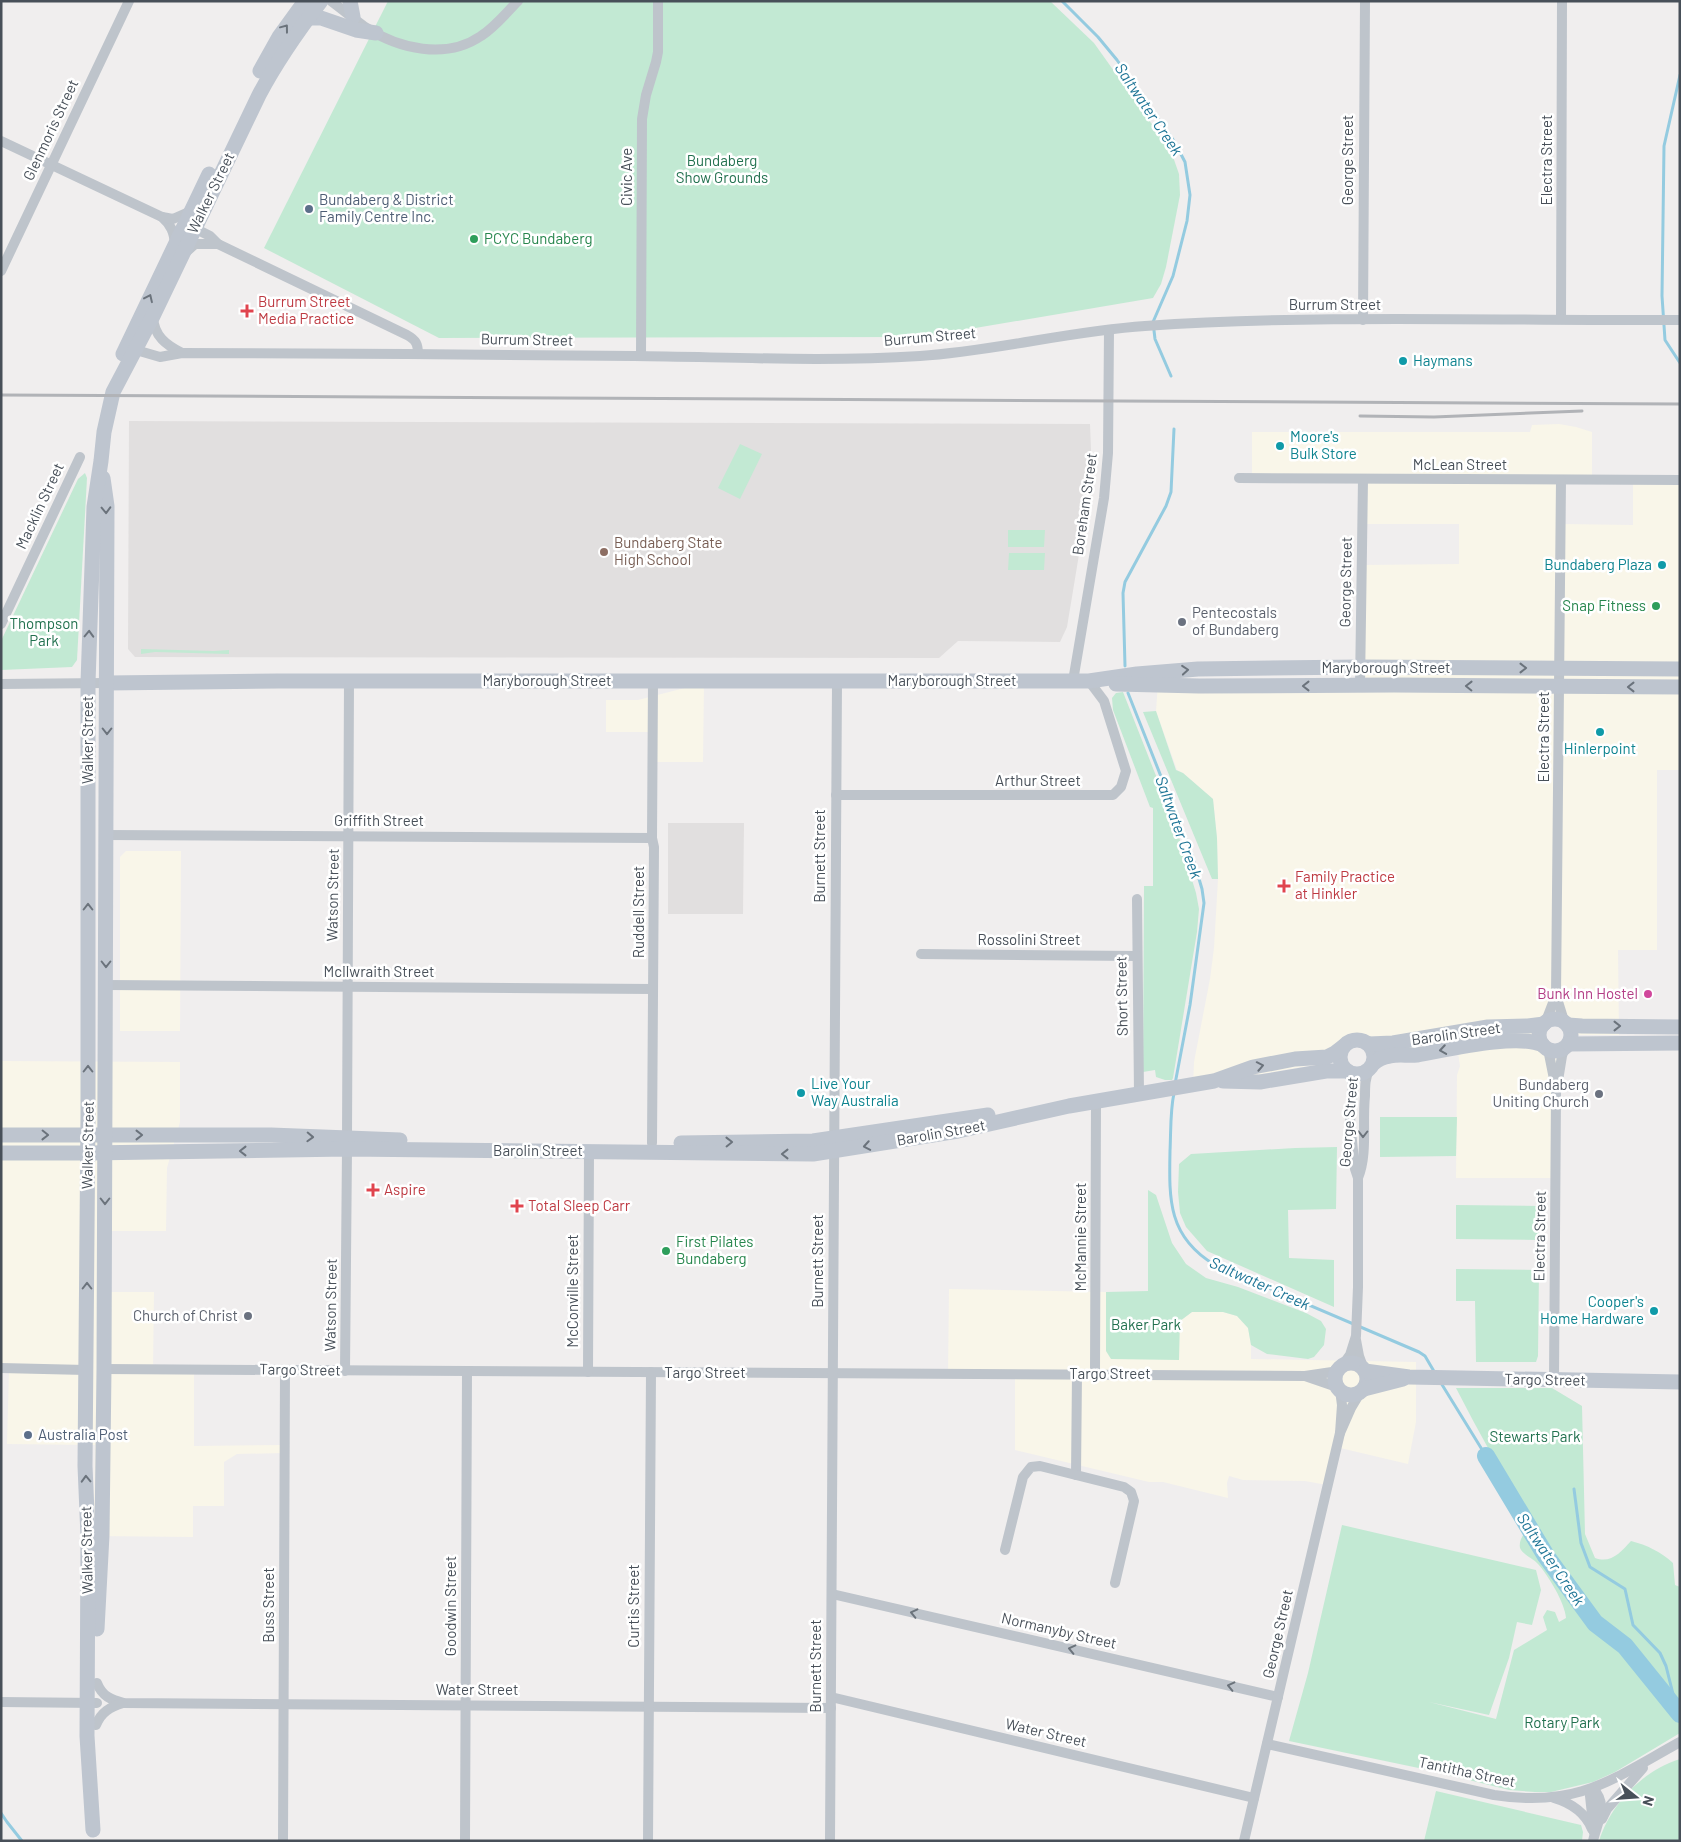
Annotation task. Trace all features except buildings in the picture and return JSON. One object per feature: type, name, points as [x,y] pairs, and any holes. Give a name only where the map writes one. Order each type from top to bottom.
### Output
[{"type":"main road","name":"Walker Street","points":[[133,343],[153,316],[183,240],[190,211],[279,37],[306,1]]},
{"type":"main road","name":"Walker Street","points":[[93,1835],[96,1725],[92,1703],[86,1370],[88,683],[94,507],[104,432],[113,392],[114,377],[133,343],[183,240],[277,62],[321,1]]},
{"type":"main road","points":[[350,1],[353,17]]},
{"type":"main road","points":[[308,18],[321,18],[356,30],[376,33]]},
{"type":"main road","name":"Walker Street","points":[[93,1835],[87,1736],[97,1683],[102,1536],[104,1369],[107,506],[101,461]]},
{"type":"main road","name":"Maryborough Street","points":[[107,683],[1073,681],[1198,669],[1360,667],[1680,669]]},
{"type":"main road","name":"Maryborough Street","points":[[1091,680],[1120,685],[1190,686],[1680,687]]},
{"type":"main road","points":[[1680,1027],[1582,1026],[1555,1019],[1545,1023],[1539,1035],[1544,1046],[1555,1051],[1567,1046],[1680,1043]]},
{"type":"main road","name":"Barolin Street","points":[[1369,1044],[1393,1043],[1488,1027],[1528,1026],[1545,1023]]},
{"type":"main road","points":[[1566,1023],[1571,1034],[1567,1046]]},
{"type":"main road","points":[[1355,1040],[1364,1041],[1369,1044],[1374,1054],[1372,1066],[1366,1072],[1357,1074],[1347,1071],[1341,1062],[1340,1056],[1344,1046],[1355,1040]]},
{"type":"main road","name":"Barolin Street","points":[[1372,1066],[1379,1059],[1391,1056],[1413,1056],[1487,1043],[1524,1042],[1544,1046]]},
{"type":"main road","name":"Barolin Street","points":[[1,1135],[271,1135],[347,1144],[589,1151],[812,1154],[833,1146],[957,1119],[1069,1106],[1214,1081],[1253,1067],[1295,1059],[1326,1057],[1336,1053],[1344,1046]]},
{"type":"main road","name":"Barolin Street","points":[[1214,1081],[1260,1082],[1326,1071],[1347,1071]]},
{"type":"main road","name":"Barolin Street","points":[[1,1153],[105,1153],[347,1144],[813,1141],[833,1146]]},
{"type":"main road","points":[[86,1370],[95,1357],[96,1318],[104,1286]]},
{"type":"main road","points":[[1355,1363],[1364,1369],[1368,1380],[1362,1391],[1350,1395],[1339,1389],[1336,1377],[1341,1367],[1355,1363]]},
{"type":"main road","points":[[86,1443],[94,1419],[95,1381],[98,1374],[104,1369]]},
{"type":"main road","name":"Targo Street","points":[[1364,1369],[1412,1377],[1680,1382]]},
{"type":"main road","name":"Targo Street","points":[[1362,1391],[1412,1377]]},
{"type":"street","name":"Glenmoris Street","points":[[1,271],[129,1]]},
{"type":"street","points":[[332,1],[376,33],[399,43],[420,49],[440,50],[467,43],[482,35],[518,1]]},
{"type":"street","name":"Civic Ave","points":[[640,356],[642,119],[646,95],[658,52],[658,1]]},
{"type":"street","name":"George Street","points":[[1363,320],[1365,1]]},
{"type":"street","name":"Electra Street","points":[[1561,319],[1562,1]]},
{"type":"street","points":[[1,141],[162,217],[170,224],[173,232],[183,240],[195,244],[218,244]]},
{"type":"street","points":[[162,217],[175,218],[190,211]]},
{"type":"street","points":[[183,240],[210,236],[218,244],[415,339],[418,344],[418,354]]},
{"type":"street","points":[[153,316],[153,324],[159,337],[168,346],[182,353]]},
{"type":"street","name":"Burrum Street","points":[[133,343],[150,355],[160,357],[182,353],[640,356],[756,359],[922,356],[1109,330],[1162,325],[1288,320],[1674,320]]},
{"type":"street","name":"Boreham Street","points":[[1073,681],[1104,498],[1108,453],[1109,330]]},
{"type":"street","name":"Macklin Street","points":[[1,624],[80,457]]},
{"type":"street","name":"McLean Street","points":[[1239,478],[1680,480]]},
{"type":"street","name":"George Street","points":[[1360,686],[1363,479]]},
{"type":"street","name":"Electra Street","points":[[1561,480],[1556,994],[1566,1023]]},
{"type":"street","name":"Arthur Street","points":[[836,795],[1113,795],[1121,787],[1126,771],[1104,701],[1091,680]]},
{"type":"street","name":"Watson Street","points":[[345,1371],[349,681]]},
{"type":"street","name":"Ruddell Street","points":[[652,1143],[653,681]]},
{"type":"street","name":"Burnett Street","points":[[830,1841],[837,682]]},
{"type":"street","name":"Maryborough Street","points":[[1,684],[107,683]]},
{"type":"street","name":"Griffith Street","points":[[106,835],[652,838]]},
{"type":"street","name":"Short Street","points":[[1137,898],[1139,1094]]},
{"type":"street","name":"Rossolini Street","points":[[921,954],[1137,956]]},
{"type":"street","name":"McIlwraith Street","points":[[106,985],[653,989]]},
{"type":"street","name":"Electra Street","points":[[1545,1023],[1556,994]]},
{"type":"street","name":"Electra Street","points":[[1544,1046],[1549,1054],[1556,1093]]},
{"type":"street","name":"Electra Street","points":[[1554,1380],[1556,1093],[1562,1056],[1567,1046]]},
{"type":"street","name":"George Street","points":[[1358,1178],[1363,1166],[1366,1080],[1372,1066]]},
{"type":"street","name":"George Street","points":[[1347,1071],[1353,1084],[1350,1122],[1355,1169],[1358,1178],[1356,1336],[1358,1356],[1364,1369]]},
{"type":"street","name":"McMannie Street","points":[[1095,1374],[1096,1101]]},
{"type":"street","name":"McConville Street","points":[[588,1372],[589,1151]]},
{"type":"street","name":"George Street","points":[[1341,1367],[1350,1355],[1356,1336]]},
{"type":"street","name":"Targo Street","points":[[104,1369],[1305,1376],[1332,1372],[1341,1367]]},
{"type":"street","points":[[1,1368],[86,1370]]},
{"type":"street","name":"Buss Street","points":[[283,1841],[285,1370]]},
{"type":"street","name":"Goodwin Street","points":[[464,1841],[467,1371]]},
{"type":"street","name":"Curtis Street","points":[[648,1841],[651,1372]]},
{"type":"street","points":[[1076,1475],[1077,1374]]},
{"type":"street","name":"Targo Street","points":[[1305,1376],[1339,1389]]},
{"type":"street","name":"George Street","points":[[1339,1389],[1342,1405],[1340,1433]]},
{"type":"street","name":"George Street","points":[[1244,1841],[1340,1433],[1350,1408],[1362,1391]]},
{"type":"street","points":[[1005,1550],[1023,1477],[1031,1467],[1040,1466],[1124,1487],[1131,1492],[1133,1507],[1115,1583]]},
{"type":"street","name":"Normanyby Street","points":[[832,1594],[1278,1697]]},
{"type":"street","name":"Water Street","points":[[97,1683],[99,1689],[107,1697],[124,1703]]},
{"type":"street","points":[[1,1702],[92,1703]]},
{"type":"street","name":"Water Street","points":[[96,1725],[102,1713],[124,1703],[649,1707],[831,1702],[1254,1798]]},
{"type":"street","name":"Tantitha Street","points":[[1267,1744],[1494,1795],[1528,1799],[1552,1798],[1593,1788],[1616,1779],[1680,1742]]},
{"type":"street","points":[[1593,1837],[1607,1809],[1650,1759]]},
{"type":"street","points":[[1593,1837],[1590,1796],[1593,1788],[1598,1793],[1600,1802],[1600,1822]]},
{"type":"street","points":[[1552,1798],[1566,1802],[1576,1808],[1590,1824],[1593,1837]]},
{"type":"shaded area","name":"Bundaberg State High School","points":[[129,421],[1090,424],[1092,476],[1067,627],[1060,642],[958,641],[939,658],[135,657],[128,649]]},
{"type":"shaded area","points":[[1559,424],[1592,432],[1592,481],[1562,481],[1562,524],[1633,525],[1633,481],[1680,481],[1680,770],[1657,770],[1657,950],[1618,950],[1619,1035],[1570,1035],[1570,1031],[1561,1022],[1557,1021],[1547,1023],[1542,1031],[1541,1038],[1549,1048],[1557,1049],[1554,1178],[1456,1178],[1457,1075],[1460,1066],[1456,1040],[1373,1055],[1365,1043],[1356,1041],[1347,1045],[1342,1054],[1342,1060],[1193,1086],[1194,1062],[1214,948],[1218,879],[1217,838],[1213,799],[1177,770],[1156,711],[1158,683],[1361,685],[1363,565],[1459,564],[1459,524],[1363,524],[1363,479],[1252,477],[1252,432],[1530,432],[1532,425]]},
{"type":"shaded area","points":[[704,683],[703,762],[653,762],[654,732],[606,732],[606,700],[638,700]]},
{"type":"shaded area","points":[[668,823],[744,823],[743,914],[668,914]]},
{"type":"shaded area","points":[[126,851],[181,851],[180,1031],[120,1031],[120,857]]},
{"type":"shaded area","points":[[1,1061],[180,1062],[180,1122],[167,1168],[166,1231],[98,1231],[97,1292],[154,1292],[153,1370],[194,1370],[194,1446],[284,1445],[284,1453],[237,1454],[224,1462],[224,1506],[193,1506],[193,1537],[94,1536],[95,1445],[7,1444],[9,1370],[1,1369]]},
{"type":"shaded area","points":[[949,1289],[1106,1292],[1106,1351],[1180,1321],[1192,1312],[1223,1312],[1237,1316],[1248,1328],[1251,1359],[1416,1362],[1416,1422],[1408,1464],[1336,1447],[1327,1485],[1305,1481],[1243,1480],[1229,1476],[1227,1483],[1228,1498],[1163,1482],[1149,1482],[1015,1450],[1015,1375],[948,1375]]},
{"type":"green space","name":"Bundaberg Show Grounds","points":[[388,1],[1050,1],[1094,43],[1171,151],[1179,174],[1180,195],[1161,284],[1153,298],[922,337],[439,338],[264,248]]},
{"type":"green space","points":[[740,444],[762,454],[740,499],[718,488]]},
{"type":"green space","name":"Thompson Park","points":[[85,473],[87,478],[77,660],[72,667],[1,670],[1,641],[78,479]]},
{"type":"green space","points":[[1008,530],[1045,530],[1044,547],[1008,547]]},
{"type":"green space","points":[[1009,553],[1045,553],[1044,570],[1008,570]]},
{"type":"green space","points":[[141,649],[229,650],[229,654],[155,652],[141,654]]},
{"type":"green space","points":[[1123,692],[1175,824],[1199,909],[1197,932],[1172,1080],[1156,1077],[1155,1070],[1143,1072],[1144,886],[1153,886],[1153,808],[1150,807],[1113,710],[1112,698],[1116,693]]},
{"type":"green space","points":[[1156,711],[1176,770],[1183,773],[1213,799],[1217,838],[1218,879],[1212,879],[1143,712]]},
{"type":"green space","points":[[1380,1117],[1457,1117],[1456,1156],[1380,1157]]},
{"type":"green space","points":[[1337,1147],[1336,1209],[1288,1210],[1289,1258],[1334,1260],[1334,1307],[1207,1251],[1186,1227],[1180,1213],[1178,1192],[1179,1164],[1191,1154]]},
{"type":"green space","name":"Baker Park","points":[[1148,1190],[1156,1195],[1172,1243],[1186,1264],[1206,1278],[1238,1287],[1306,1313],[1321,1321],[1326,1329],[1324,1345],[1314,1357],[1308,1359],[1267,1354],[1251,1345],[1248,1328],[1237,1316],[1223,1312],[1192,1312],[1180,1321],[1179,1360],[1111,1359],[1106,1351],[1106,1292],[1148,1291]]},
{"type":"green space","points":[[1456,1205],[1539,1206],[1539,1240],[1456,1239]]},
{"type":"green space","points":[[1456,1269],[1539,1270],[1538,1356],[1536,1362],[1476,1362],[1475,1301],[1456,1301]]},
{"type":"green space","points":[[1456,1388],[1552,1388],[1582,1406],[1585,1534],[1595,1558],[1611,1558],[1631,1541],[1654,1549],[1673,1563],[1675,1585],[1680,1587],[1680,1733],[1615,1772],[1593,1782],[1551,1792],[1509,1790],[1433,1771],[1289,1741],[1308,1673],[1342,1525],[1536,1570],[1541,1590],[1532,1625],[1517,1622],[1509,1658],[1489,1715],[1429,1702],[1496,1719],[1514,1650],[1547,1630],[1543,1617],[1547,1610],[1555,1612],[1559,1622],[1566,1618],[1559,1597],[1546,1575],[1538,1564],[1523,1553],[1520,1548],[1520,1541],[1524,1534],[1532,1540],[1560,1588],[1571,1599],[1577,1593],[1514,1492]]},
{"type":"green space","points":[[1680,1759],[1680,1841],[1599,1841],[1611,1815],[1630,1791],[1653,1771]]},
{"type":"green space","points":[[1436,1791],[1581,1825],[1583,1832],[1582,1841],[1424,1841]]},
{"type":"waterway","name":"Saltwater Creek","points":[[1062,1],[1098,37],[1117,60],[1174,141],[1185,162],[1190,195],[1187,221],[1173,276],[1153,322],[1155,339],[1171,376]]},
{"type":"waterway","points":[[1680,75],[1664,146],[1662,296],[1665,340],[1680,363]]},
{"type":"waterway","name":"Saltwater Creek","points":[[1125,666],[1123,593],[1125,582],[1166,506],[1171,492],[1174,429]]},
{"type":"waterway","name":"Saltwater Creek","points":[[1128,693],[1192,855],[1204,903],[1190,1005],[1175,1084]]},
{"type":"waterway","name":"Saltwater Creek","points":[[1174,1093],[1171,1114],[1171,1201],[1174,1216],[1188,1242],[1215,1265],[1419,1352],[1425,1356],[1435,1373]]},
{"type":"waterway","name":"Saltwater Creek","points":[[1441,1383],[1486,1456]]},
{"type":"waterway","name":"Saltwater Creek","points":[[1486,1456],[1546,1556],[1595,1623],[1625,1646],[1680,1714]]},
{"type":"waterway","points":[[1574,1489],[1581,1543],[1590,1567],[1625,1589],[1633,1625],[1660,1653],[1666,1666],[1677,1710]]},
{"type":"waterway","points":[[1,1813],[22,1841]]},
{"type":"railway","points":[[1,395],[1680,404]]},
{"type":"railway","points":[[1360,416],[1434,417],[1582,411]]},
{"type":"place","name":"Bundaberg & District Family Centre Inc.","points":[[309,209]]},
{"type":"place","name":"PCYC Bundaberg","points":[[474,239]]},
{"type":"place","name":"Burrum Street Media Practice","points":[[247,311]]},
{"type":"place","name":"Haymans","points":[[1403,361]]},
{"type":"place","name":"Moore's Bulk Store","points":[[1280,446]]},
{"type":"place","name":"Bundaberg State High School","points":[[604,552]]},
{"type":"place","name":"Bundaberg Plaza","points":[[1662,565]]},
{"type":"place","name":"Snap Fitness","points":[[1656,606]]},
{"type":"place","name":"Pentecostals of Bundaberg","points":[[1182,622]]},
{"type":"place","name":"Hinlerpoint","points":[[1600,732]]},
{"type":"place","name":"Family Practice at Hinkler","points":[[1284,886]]},
{"type":"place","name":"Bunk Inn Hostel","points":[[1648,994]]},
{"type":"place","name":"Live Your Way Australia","points":[[801,1093]]},
{"type":"place","name":"Bundaberg Uniting Church","points":[[1599,1094]]},
{"type":"place","name":"Aspire","points":[[373,1190]]},
{"type":"place","name":"Total Sleep Carr","points":[[517,1206]]},
{"type":"place","name":"First Pilates Bundaberg","points":[[666,1251]]},
{"type":"place","name":"Cooper's Home Hardware","points":[[1654,1311]]},
{"type":"place","name":"Church of Christ","points":[[248,1316]]},
{"type":"place","name":"Australia Post","points":[[28,1435]]},
{"type":"park label","name":"Stewarts Park","points":[[1535,1437]]},
{"type":"park label","name":"Rotary Park","points":[[1562,1723]]}]
